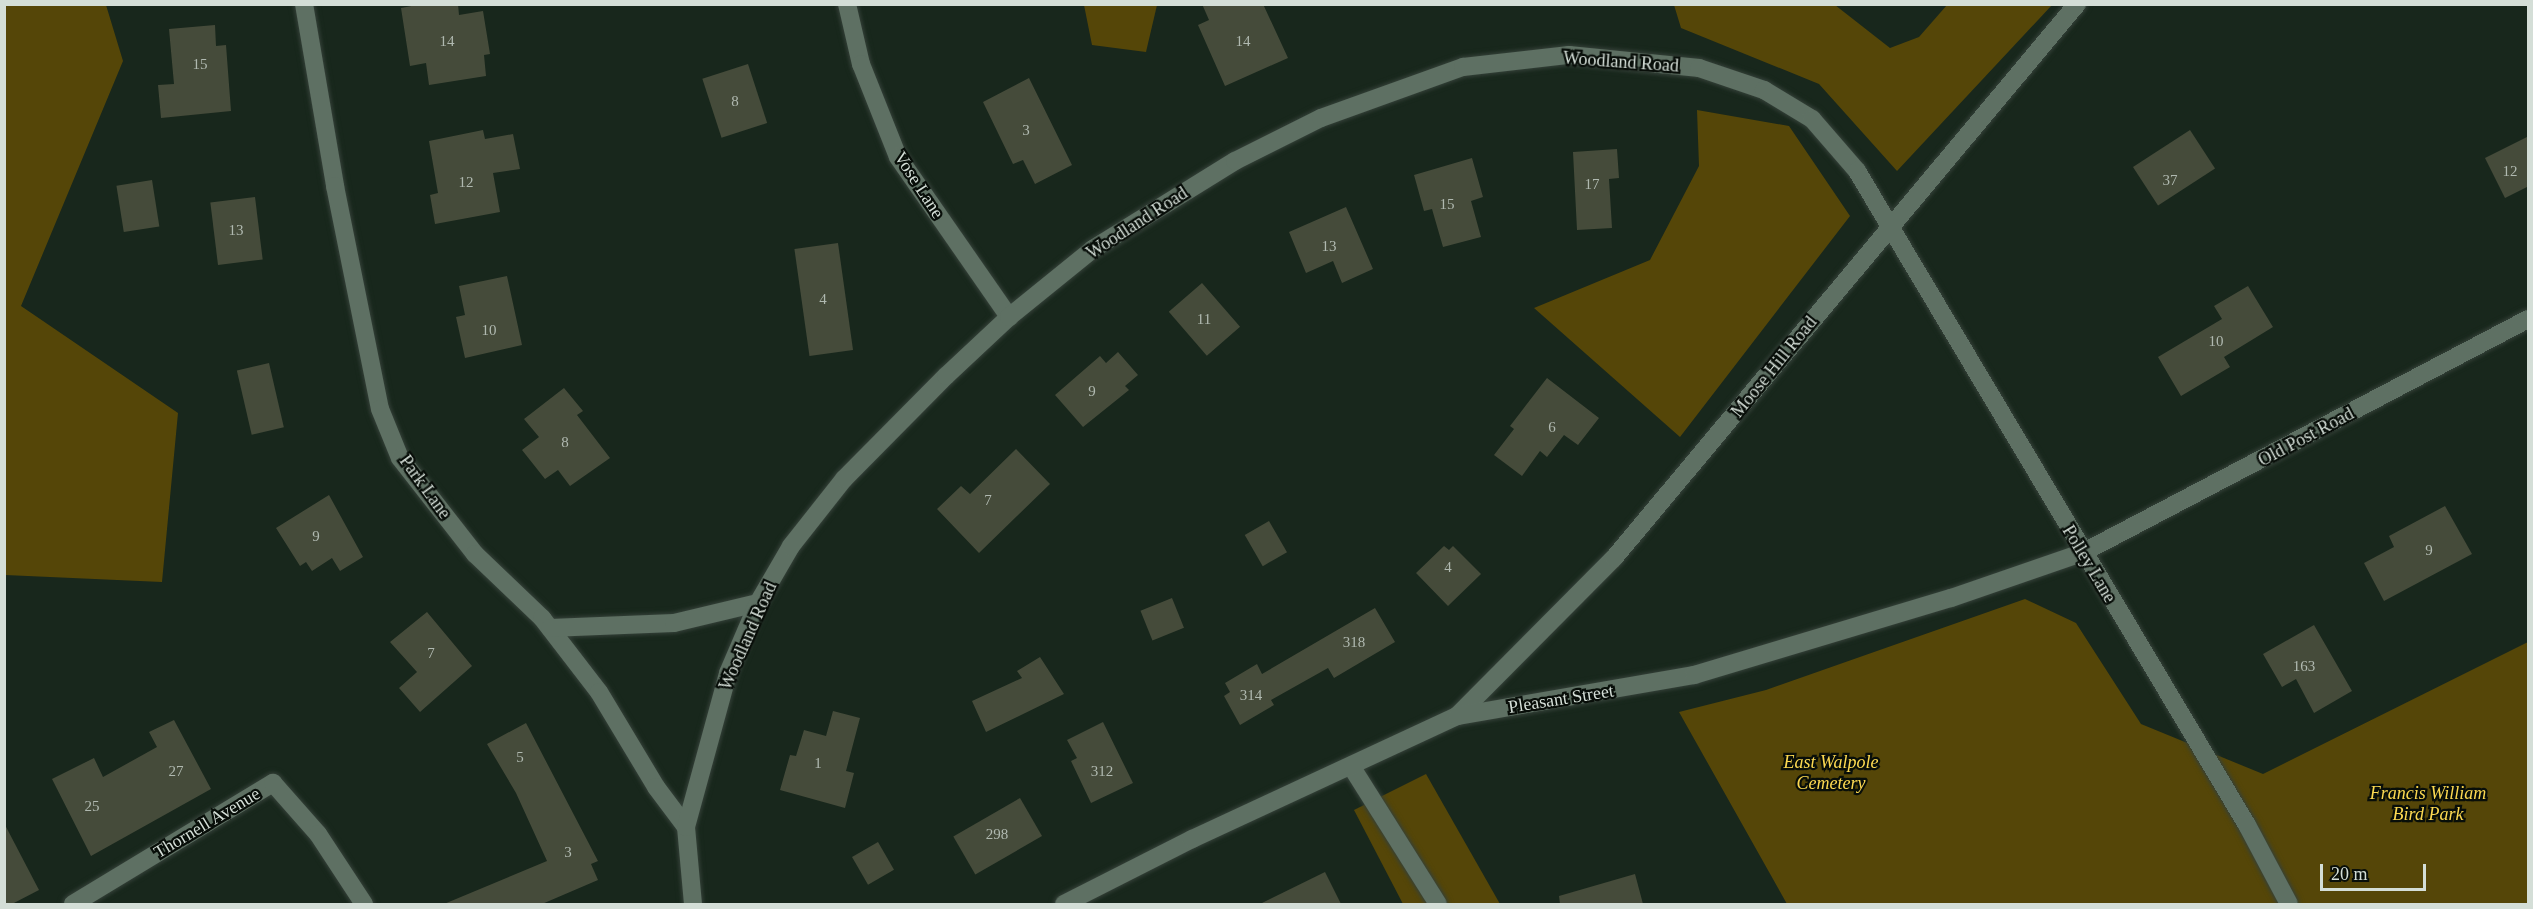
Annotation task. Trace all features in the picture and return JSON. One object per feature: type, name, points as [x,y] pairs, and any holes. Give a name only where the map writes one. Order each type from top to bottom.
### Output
[{"type":"street","name":"Park Lane","points":[[304,4],[335,186],[380,409],[400,458],[475,554],[550,628],[598,692],[656,787],[686,827]]},
{"type":"street","name":"Vose Lane","points":[[847,4],[861,63],[898,157],[1009,317]]},
{"type":"street","name":"Moose Hill Road","points":[[1457,716],[1614,558],[1891,223],[2077,4]]},
{"type":"street","name":"Woodland Road","points":[[693,904],[686,827],[728,673],[758,603],[791,546],[844,479],[1009,317],[1132,222],[1236,161],[1322,118],[1463,67],[1569,55],[1699,68],[1764,90],[1812,119],[1857,171],[1891,223]]},
{"type":"street","name":"Polley Lane","points":[[1891,223],[2082,553],[2247,825],[2289,904]]},
{"type":"street","name":"Old Post Road","points":[[2082,553],[2529,319]]},
{"type":"street","name":"Pleasant Street","points":[[1064,904],[1457,716],[1694,675],[1951,598],[2082,553]]},
{"type":"street","points":[[550,628],[675,623],[758,603]]},
{"type":"street","points":[[1351,766],[1438,904]]},
{"type":"street","name":"Thornell Avenue","points":[[73,904],[273,783],[318,834],[364,904]]},
{"type":"green space","points":[[5,4],[106,5],[123,61],[21,306],[178,413],[162,582],[5,575]]},
{"type":"green space","points":[[1084,5],[1157,5],[1146,52],[1092,45]]},
{"type":"green space","points":[[1674,5],[1835,5],[1890,48],[1919,37],[1947,5],[2052,5],[1897,171],[1819,84],[1681,28]]},
{"type":"green space","points":[[1697,110],[1789,126],[1850,216],[1680,437],[1534,308],[1650,260],[1699,166]]},
{"type":"green space","points":[[2025,599],[2076,623],[2141,724],[2263,774],[2528,642],[2528,904],[1787,904],[1679,712],[1766,690]]},
{"type":"green space","points":[[1426,774],[1500,904],[1403,904],[1354,810]]},
{"type":"building","points":[[422,4],[458,4],[459,15],[483,11],[490,54],[484,55],[486,76],[429,85],[426,63],[410,66],[401,8]]},
{"type":"building","points":[[1202,4],[1263,4],[1288,58],[1225,86],[1198,25],[1209,20]]},
{"type":"building","points":[[215,25],[216,46],[226,45],[231,111],[161,118],[158,85],[174,84],[169,29]]},
{"type":"building","points":[[748,64],[767,123],[722,138],[702,79]]},
{"type":"building","points":[[1029,78],[1072,165],[1035,184],[1023,160],[1013,164],[983,102]]},
{"type":"building","points":[[483,130],[485,139],[513,134],[520,169],[493,173],[500,212],[435,224],[430,195],[438,193],[429,141]]},
{"type":"building","points":[[2190,130],[2215,169],[2158,206],[2133,167]]},
{"type":"building","points":[[2529,136],[2529,186],[2505,198],[2485,158]]},
{"type":"building","points":[[1617,149],[1619,178],[1609,179],[1612,228],[1577,230],[1573,152]]},
{"type":"building","points":[[1472,158],[1483,197],[1471,201],[1481,237],[1443,247],[1432,209],[1424,211],[1414,175]]},
{"type":"building","points":[[152,180],[159,226],[124,232],[116,186]]},
{"type":"building","points":[[255,197],[263,260],[218,265],[210,202]]},
{"type":"building","points":[[1346,207],[1373,269],[1342,283],[1333,261],[1306,273],[1289,232]]},
{"type":"building","points":[[838,243],[853,350],[809,356],[794,249]]},
{"type":"building","points":[[507,276],[522,345],[465,358],[456,317],[465,315],[459,286]]},
{"type":"building","points":[[1202,283],[1240,327],[1207,356],[1169,312]]},
{"type":"building","points":[[2248,286],[2273,327],[2224,357],[2230,367],[2181,396],[2158,357],[2222,319],[2214,306]]},
{"type":"building","points":[[1118,352],[1138,375],[1125,386],[1129,390],[1083,427],[1055,395],[1100,356],[1106,363]]},
{"type":"building","points":[[269,363],[284,427],[252,435],[237,370]]},
{"type":"building","points":[[1547,378],[1599,418],[1578,445],[1564,435],[1547,457],[1540,451],[1522,476],[1494,455],[1514,429],[1510,426]]},
{"type":"building","points":[[564,388],[583,411],[577,415],[610,458],[570,486],[558,470],[545,479],[522,450],[539,437],[524,419]]},
{"type":"building","points":[[1016,449],[1050,484],[979,553],[937,509],[961,486],[970,494]]},
{"type":"building","points":[[329,495],[363,557],[340,571],[332,558],[312,571],[306,562],[300,566],[276,528]]},
{"type":"building","points":[[2445,506],[2472,554],[2384,601],[2364,563],[2394,547],[2389,536]]},
{"type":"building","points":[[1269,521],[1287,552],[1263,566],[1245,535]]},
{"type":"building","points":[[1444,546],[1449,550],[1453,546],[1481,574],[1448,606],[1416,573]]},
{"type":"building","points":[[1172,598],[1184,628],[1152,640],[1140,611]]},
{"type":"building","points":[[1375,608],[1395,642],[1334,678],[1328,668],[1271,700],[1274,705],[1240,725],[1224,696],[1230,692],[1225,683],[1257,664],[1262,674]]},
{"type":"building","points":[[427,612],[472,666],[420,712],[399,688],[417,672],[390,642]]},
{"type":"building","points":[[2314,625],[2352,691],[2314,713],[2296,679],[2282,687],[2263,654]]},
{"type":"building","points":[[1040,657],[1064,694],[986,732],[972,701],[1022,678],[1017,671]]},
{"type":"building","points":[[833,711],[860,718],[846,771],[854,773],[845,808],[780,790],[790,755],[796,756],[804,730],[826,736]]},
{"type":"building","points":[[174,720],[211,789],[91,856],[52,779],[94,758],[103,777],[157,747],[149,732]]},
{"type":"building","points":[[1103,722],[1133,783],[1091,803],[1071,761],[1077,758],[1067,740]]},
{"type":"building","points":[[526,723],[598,861],[591,864],[598,880],[542,904],[444,904],[547,861],[516,793],[487,744]]},
{"type":"building","points":[[1020,798],[1042,836],[975,875],[953,836]]},
{"type":"building","points":[[4,823],[39,890],[12,904],[4,904]]},
{"type":"building","points":[[878,842],[894,870],[868,885],[852,857]]},
{"type":"building","points":[[1325,872],[1341,904],[1260,904]]},
{"type":"building","points":[[1635,874],[1643,904],[1560,904],[1559,896]]},
{"type":"park label","name":"East Walpole Cemetery","points":[[1831,774]]},
{"type":"park label","name":"Francis William Bird Park","points":[[2428,804]]}]
